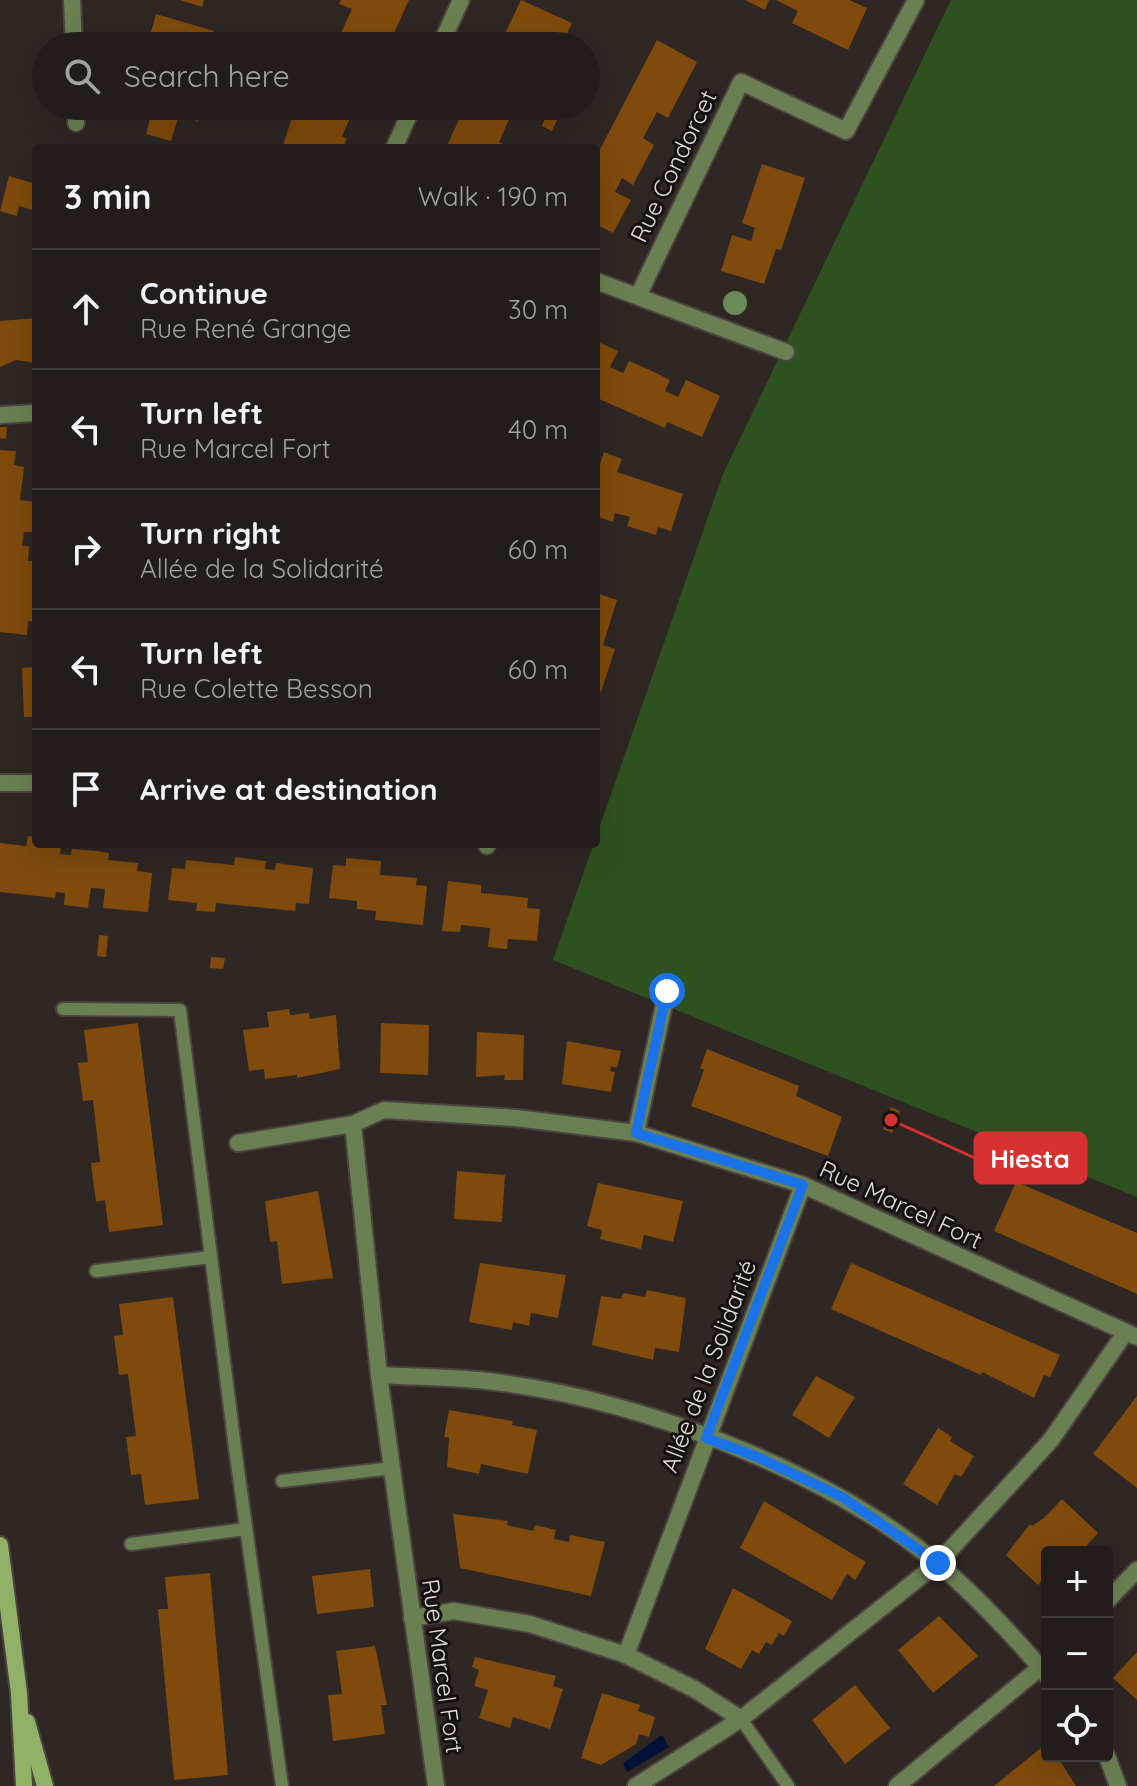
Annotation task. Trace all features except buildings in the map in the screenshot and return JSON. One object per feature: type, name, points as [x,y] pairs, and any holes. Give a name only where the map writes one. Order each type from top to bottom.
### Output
[{"type":"main road","points":[[0,1545],[19,1693],[24,1786]]},
{"type":"main road","points":[[19,1693],[45,1786]]},
{"type":"street","points":[[72,0],[73,32]]},
{"type":"street","points":[[446,32],[461,0]]},
{"type":"street","name":"Rue Condorcet","points":[[639,294],[741,82],[846,131],[916,0]]},
{"type":"street","points":[[396,144],[407,120]]},
{"type":"street","points":[[600,282],[639,294],[786,352]]},
{"type":"street","points":[[0,415],[32,413]]},
{"type":"street","points":[[0,767],[27,782]]},
{"type":"street","points":[[0,783],[27,782]]},
{"type":"street","points":[[636,1133],[667,991]]},
{"type":"street","name":"Rue Marcel Fort","points":[[238,1143],[353,1124],[384,1110],[516,1118],[636,1133],[803,1185],[1131,1335]]},
{"type":"street","name":"Rue Marcel Fort","points":[[353,1124],[379,1375],[436,1786]]},
{"type":"street","name":"Allée de la Solidarité","points":[[626,1655],[803,1185]]},
{"type":"street","points":[[636,1786],[741,1719],[938,1563],[1051,1440],[1131,1335]]},
{"type":"street","points":[[379,1375],[489,1381],[615,1406],[755,1456],[842,1497],[938,1563],[1041,1665]]},
{"type":"street","points":[[1113,1595],[1137,1570]]},
{"type":"street","points":[[412,1618],[454,1611],[530,1624],[626,1655],[696,1690],[741,1719]]},
{"type":"street","points":[[897,1786],[1041,1672]]},
{"type":"street","points":[[1109,1762],[1118,1786]]},
{"type":"lane","points":[[63,1009],[180,1010],[282,1786]]},
{"type":"lane","points":[[96,1271],[211,1257]]},
{"type":"lane","points":[[282,1481],[392,1468]]},
{"type":"lane","points":[[131,1544],[246,1529]]},
{"type":"lane","points":[[741,1719],[788,1786]]},
{"type":"green space","points":[[951,0],[1137,0],[1137,1197],[553,960],[592,848],[600,848],[600,826],[723,474]]},
{"type":"water","points":[[662,1735],[669,1747],[627,1772],[623,1763]]},
{"type":"place","name":"Hiesta","points":[[891,1120]]},
{"type":"route","points":[[667,991],[636,1133],[803,1185],[706,1438],[755,1456],[842,1497],[938,1563]]}]
